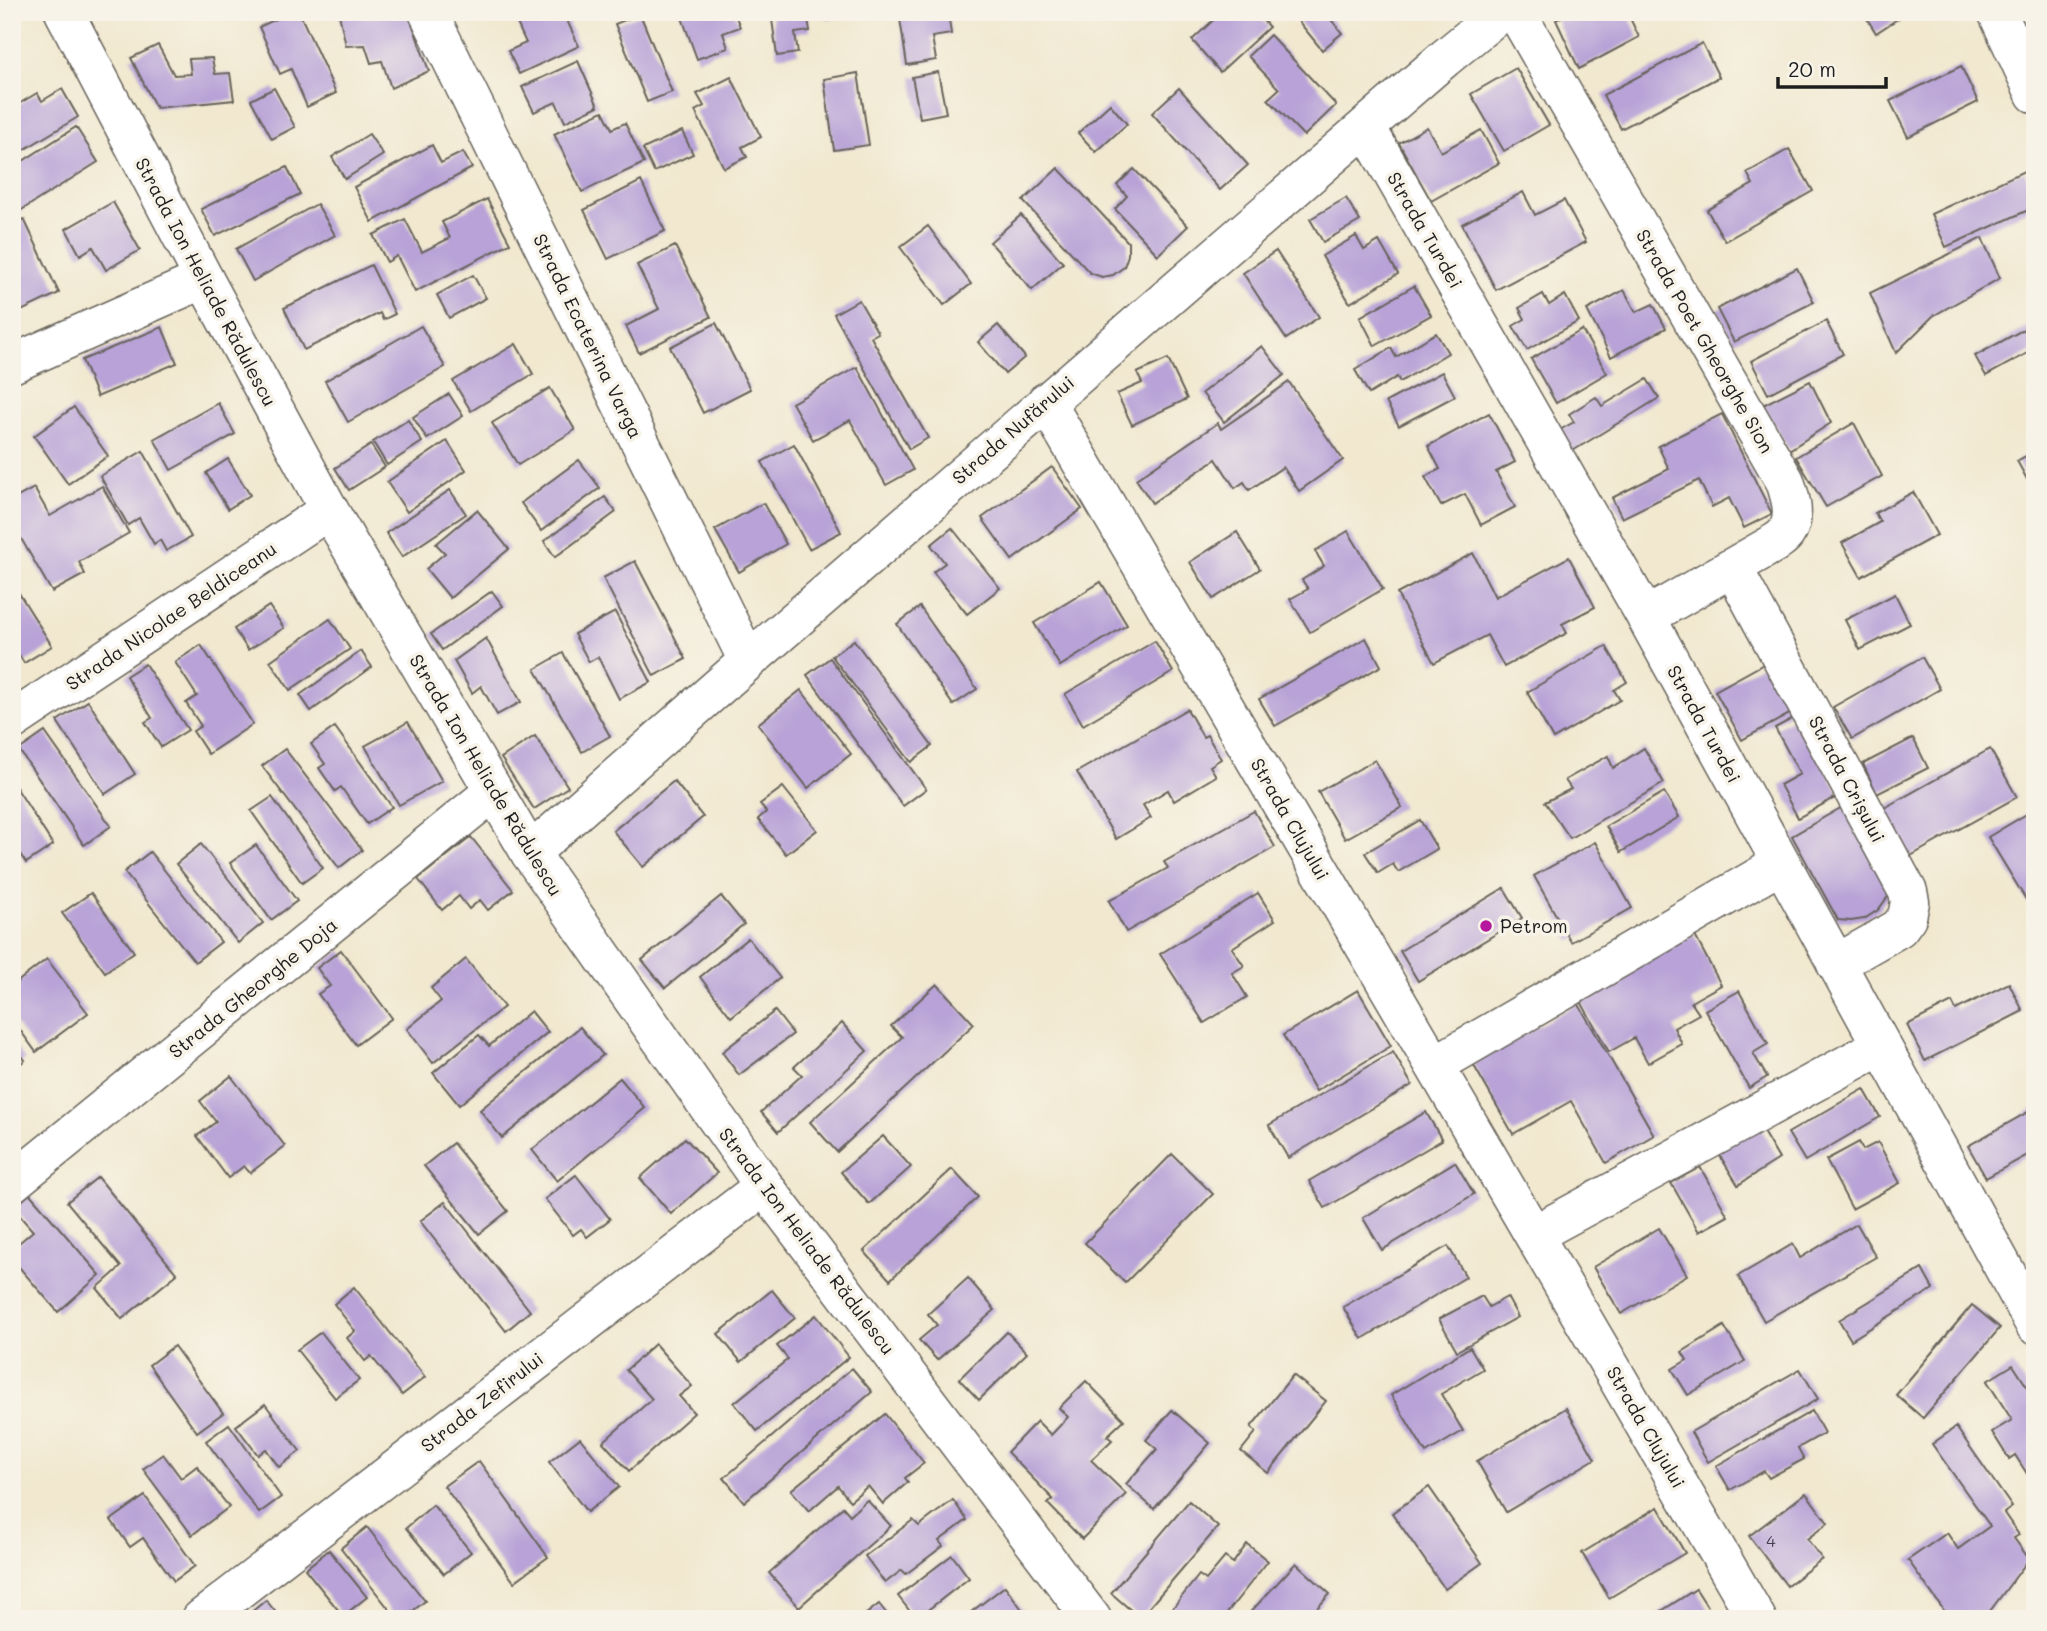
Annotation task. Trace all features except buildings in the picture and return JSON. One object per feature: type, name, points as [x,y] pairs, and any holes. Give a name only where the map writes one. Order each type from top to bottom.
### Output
[{"type":"street","name":"Strada Ion Heliade Rădulescu","points":[[64,12],[329,510],[530,853],[764,1186],[1092,1619]]},
{"type":"street","name":"Strada Ecaterina Varga","points":[[428,12],[748,661]]},
{"type":"street","name":"Strada Nufărului","points":[[530,853],[1046,402],[1501,12]]},
{"type":"street","name":"Strada Poet Gheorghe Sion","points":[[1516,12],[1785,481],[1791,499],[1792,516],[1786,533],[1773,544],[1646,617]]},
{"type":"street","points":[[1997,12],[2035,94]]},
{"type":"street","name":"Strada Turdei","points":[[1366,127],[1646,617],[2035,1325]]},
{"type":"street","points":[[12,364],[204,279]]},
{"type":"street","name":"Strada Clujului","points":[[1046,402],[1535,1234],[1757,1619]]},
{"type":"street","name":"Strada Nicolae Beldiceanu","points":[[12,721],[329,510]]},
{"type":"street","name":"Strada Crișului","points":[[1733,568],[1908,892],[1910,902],[1907,917],[1899,928],[1836,964]]},
{"type":"street","name":"Strada Gheorghe Doja","points":[[12,1183],[493,792]]},
{"type":"street","points":[[1435,1065],[1781,864]]},
{"type":"street","points":[[1535,1234],[1881,1046]]},
{"type":"street","name":"Strada Zefirului","points":[[201,1619],[764,1186]]},
{"type":"place","name":"Petrom","points":[[1486,926]]}]
